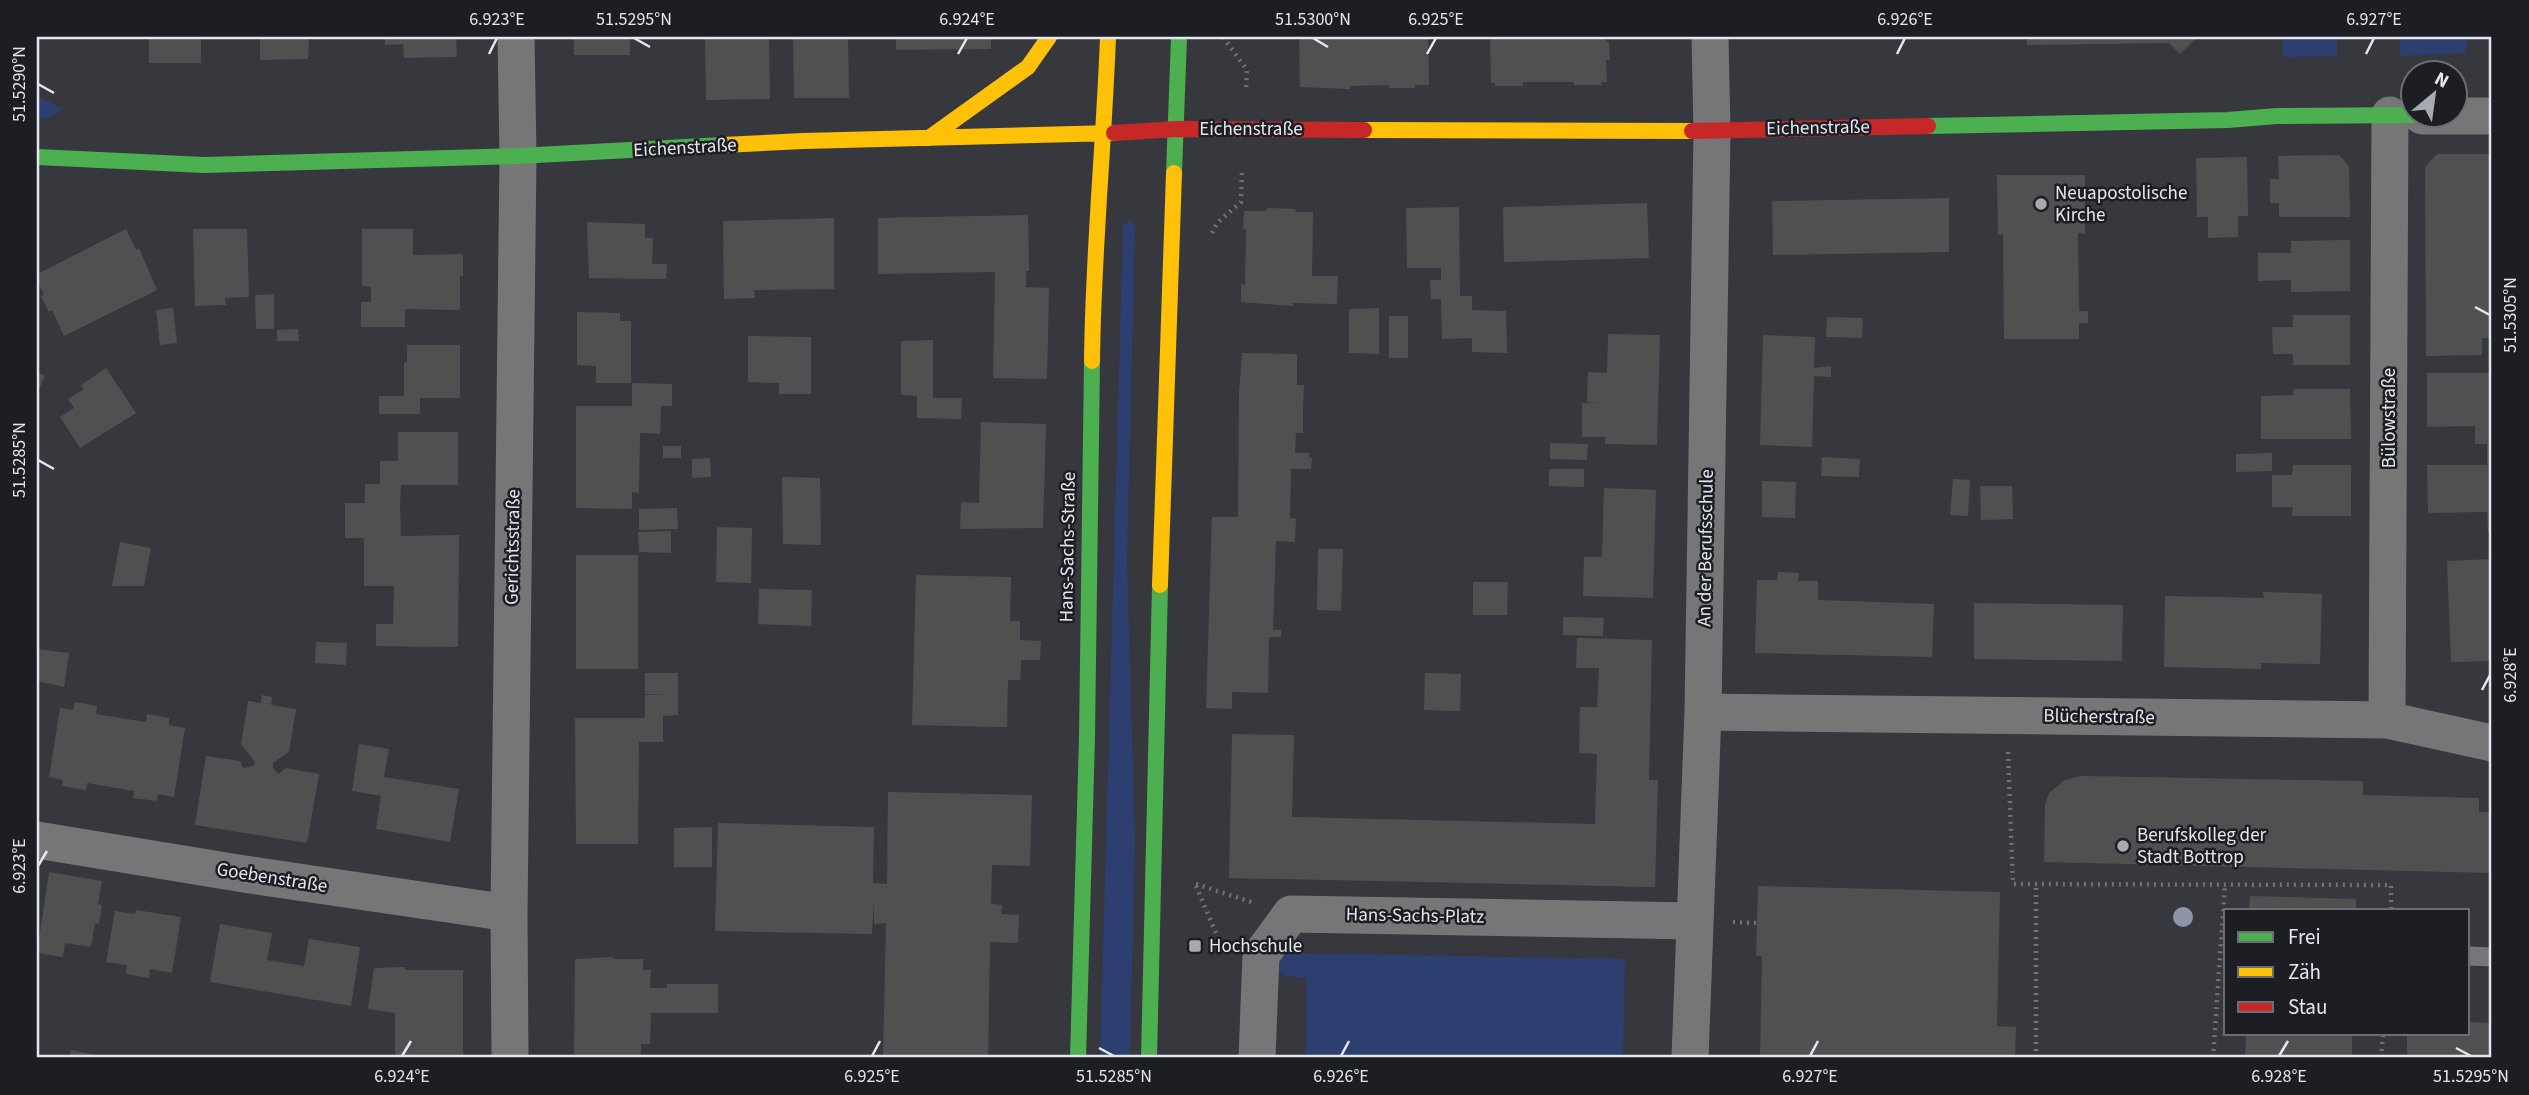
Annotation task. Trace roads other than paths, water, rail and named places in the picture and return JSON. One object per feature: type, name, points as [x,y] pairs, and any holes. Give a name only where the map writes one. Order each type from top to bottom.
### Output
[{"type":"street","name":"Gerichtsstraße","points":[[510,1058],[509,913],[518,156],[516,37]]},
{"type":"street","points":[[929,138],[1028,67],[1049,37]]},
{"type":"street","name":"Hans-Sachs-Straße","points":[[1078,1058],[1087,738],[1093,282],[1108,37]]},
{"type":"street","points":[[1149,1058],[1157,849],[1168,307],[1179,37]]},
{"type":"street","name":"An der Berufsschule","points":[[1690,1058],[1703,712],[1712,131],[1710,37]]},
{"type":"street","name":"Eichenstraße","points":[[37,157],[204,165],[518,156],[803,141],[1104,134],[1177,128],[1712,131],[2400,115]]},
{"type":"street","name":"Eichenstraße","points":[[2470,116],[2492,116]]},
{"type":"street","name":"Bülowstraße","points":[[2387,720],[2408,130]]},
{"type":"street","name":"Eichenstraße","points":[[37,172],[90,159]]},
{"type":"street","name":"Blücherstraße","points":[[1703,712],[2387,720],[2492,743]]},
{"type":"street","name":"Goebenstraße","points":[[37,840],[509,913]]},
{"type":"street","name":"Hans-Sachs-Platz","points":[[1257,1058],[1261,955],[1291,914],[1694,921]]},
{"type":"lane","points":[[2470,956],[2492,957]]},
{"type":"place","name":"Neuapostolische Kirche","points":[[2041,204]]},
{"type":"place","name":"Berufskolleg der Stadt Bottrop","points":[[2123,846]]},
{"type":"place","name":"Hochschule","points":[[1195,946]]}]
